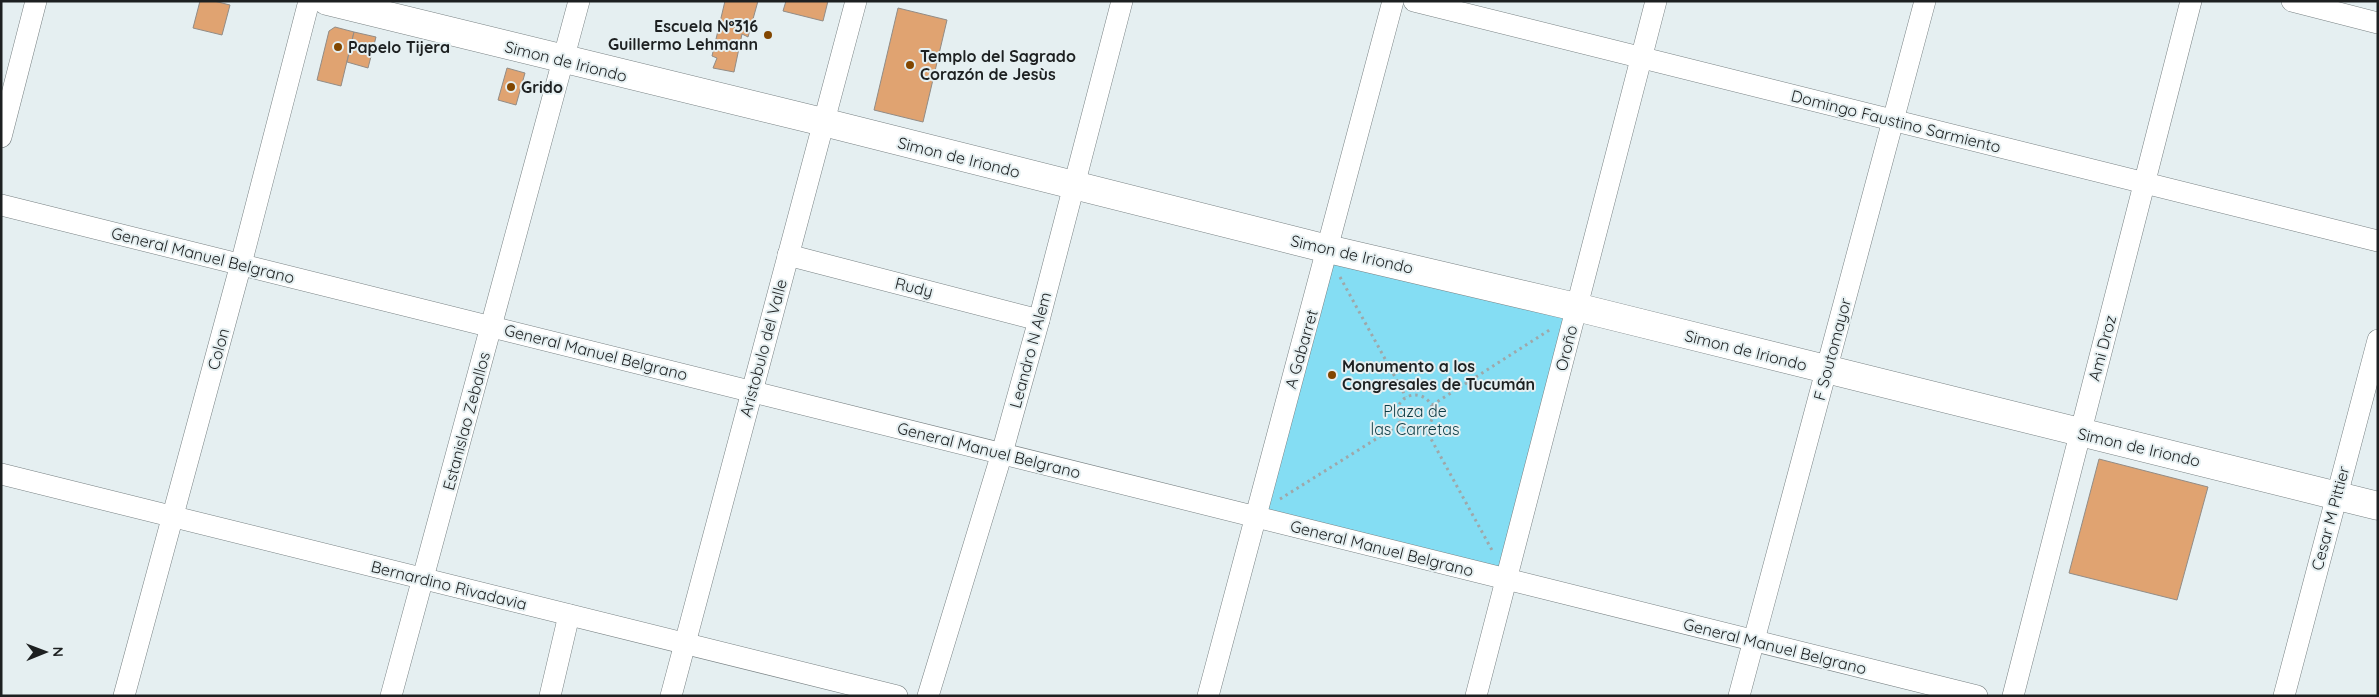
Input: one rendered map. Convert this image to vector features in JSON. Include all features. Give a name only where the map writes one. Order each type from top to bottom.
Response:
[{"type":"main road","name":"Simon de Iriondo","points":[[327,1],[562,60],[823,122],[1074,186],[1333,260],[1576,307],[2378,506]]},
{"type":"street","points":[[1,136],[36,1]]},
{"type":"street","name":"Colon","points":[[124,696],[241,264],[309,1]]},
{"type":"street","name":"Estanislao Zeballos","points":[[391,696],[578,1]]},
{"type":"street","name":"Aristobulo del Valle","points":[[671,696],[856,1]]},
{"type":"street","name":"Leandro N Alem","points":[[928,696],[1002,454],[1122,1]]},
{"type":"street","name":"A Gabarret","points":[[1208,696],[1254,516],[1333,260],[1393,1]]},
{"type":"street","name":"Domingo Faustino Sarmiento","points":[[1414,1],[2378,241]]},
{"type":"street","name":"Oroño","points":[[1476,696],[1656,1]]},
{"type":"street","name":"F Soutomayor","points":[[1739,696],[1925,1]]},
{"type":"street","name":"Ami Droz","points":[[2013,696],[2191,1]]},
{"type":"street","points":[[2292,1],[2378,23]]},
{"type":"street","name":"General Manuel Belgrano","points":[[1,205],[1976,696]]},
{"type":"street","name":"Rudy","points":[[788,255],[1039,320]]},
{"type":"street","name":"Cesar M Pittier","points":[[2284,696],[2378,340]]},
{"type":"street","name":"Bernardino Rivadavia","points":[[1,474],[898,696]]},
{"type":"street","points":[[550,696],[569,615]]},
{"type":"path","points":[[1333,260],[1406,397]]},
{"type":"path","points":[[1432,404],[1556,326]]},
{"type":"path","points":[[1411,395],[1423,396],[1432,404],[1433,416],[1425,428],[1410,431],[1400,424],[1397,412],[1398,406],[1406,397],[1411,395]]},
{"type":"path","points":[[1273,503],[1400,424]]},
{"type":"path","points":[[1425,428],[1498,559]]},
{"type":"green space","name":"Plaza de las Carretas","points":[[1328,249],[1576,307],[1507,579],[1254,516]]},
{"type":"building","points":[[200,1],[214,1],[230,5],[222,35],[193,28]]},
{"type":"building","points":[[725,1],[758,1],[748,37],[742,34],[734,72],[713,68],[717,58],[712,56]]},
{"type":"building","points":[[786,1],[828,1],[823,21],[783,11]]},
{"type":"building","name":"Templo del Sagrado Corazón de Jesùs","points":[[898,8],[947,20],[923,122],[874,110]]},
{"type":"building","name":"Papelo Tijera","points":[[335,27],[354,32],[341,86],[317,80],[329,31]]},
{"type":"building","points":[[354,32],[376,37],[368,68],[347,62]]},
{"type":"building","name":"Grido","points":[[507,68],[525,73],[516,105],[498,100]]},
{"type":"building","points":[[2099,459],[2208,487],[2177,600],[2069,573]]},
{"type":"place","name":"Escuela Nº316 Guillermo Lehmann","points":[[768,35]]},
{"type":"place","name":"Papelo Tijera","points":[[338,47]]},
{"type":"place","name":"Templo del Sagrado Corazón de Jesùs","points":[[910,65]]},
{"type":"place","name":"Grido","points":[[511,87]]},
{"type":"place","name":"Monumento a los Congresales de Tucumán","points":[[1332,375]]}]
